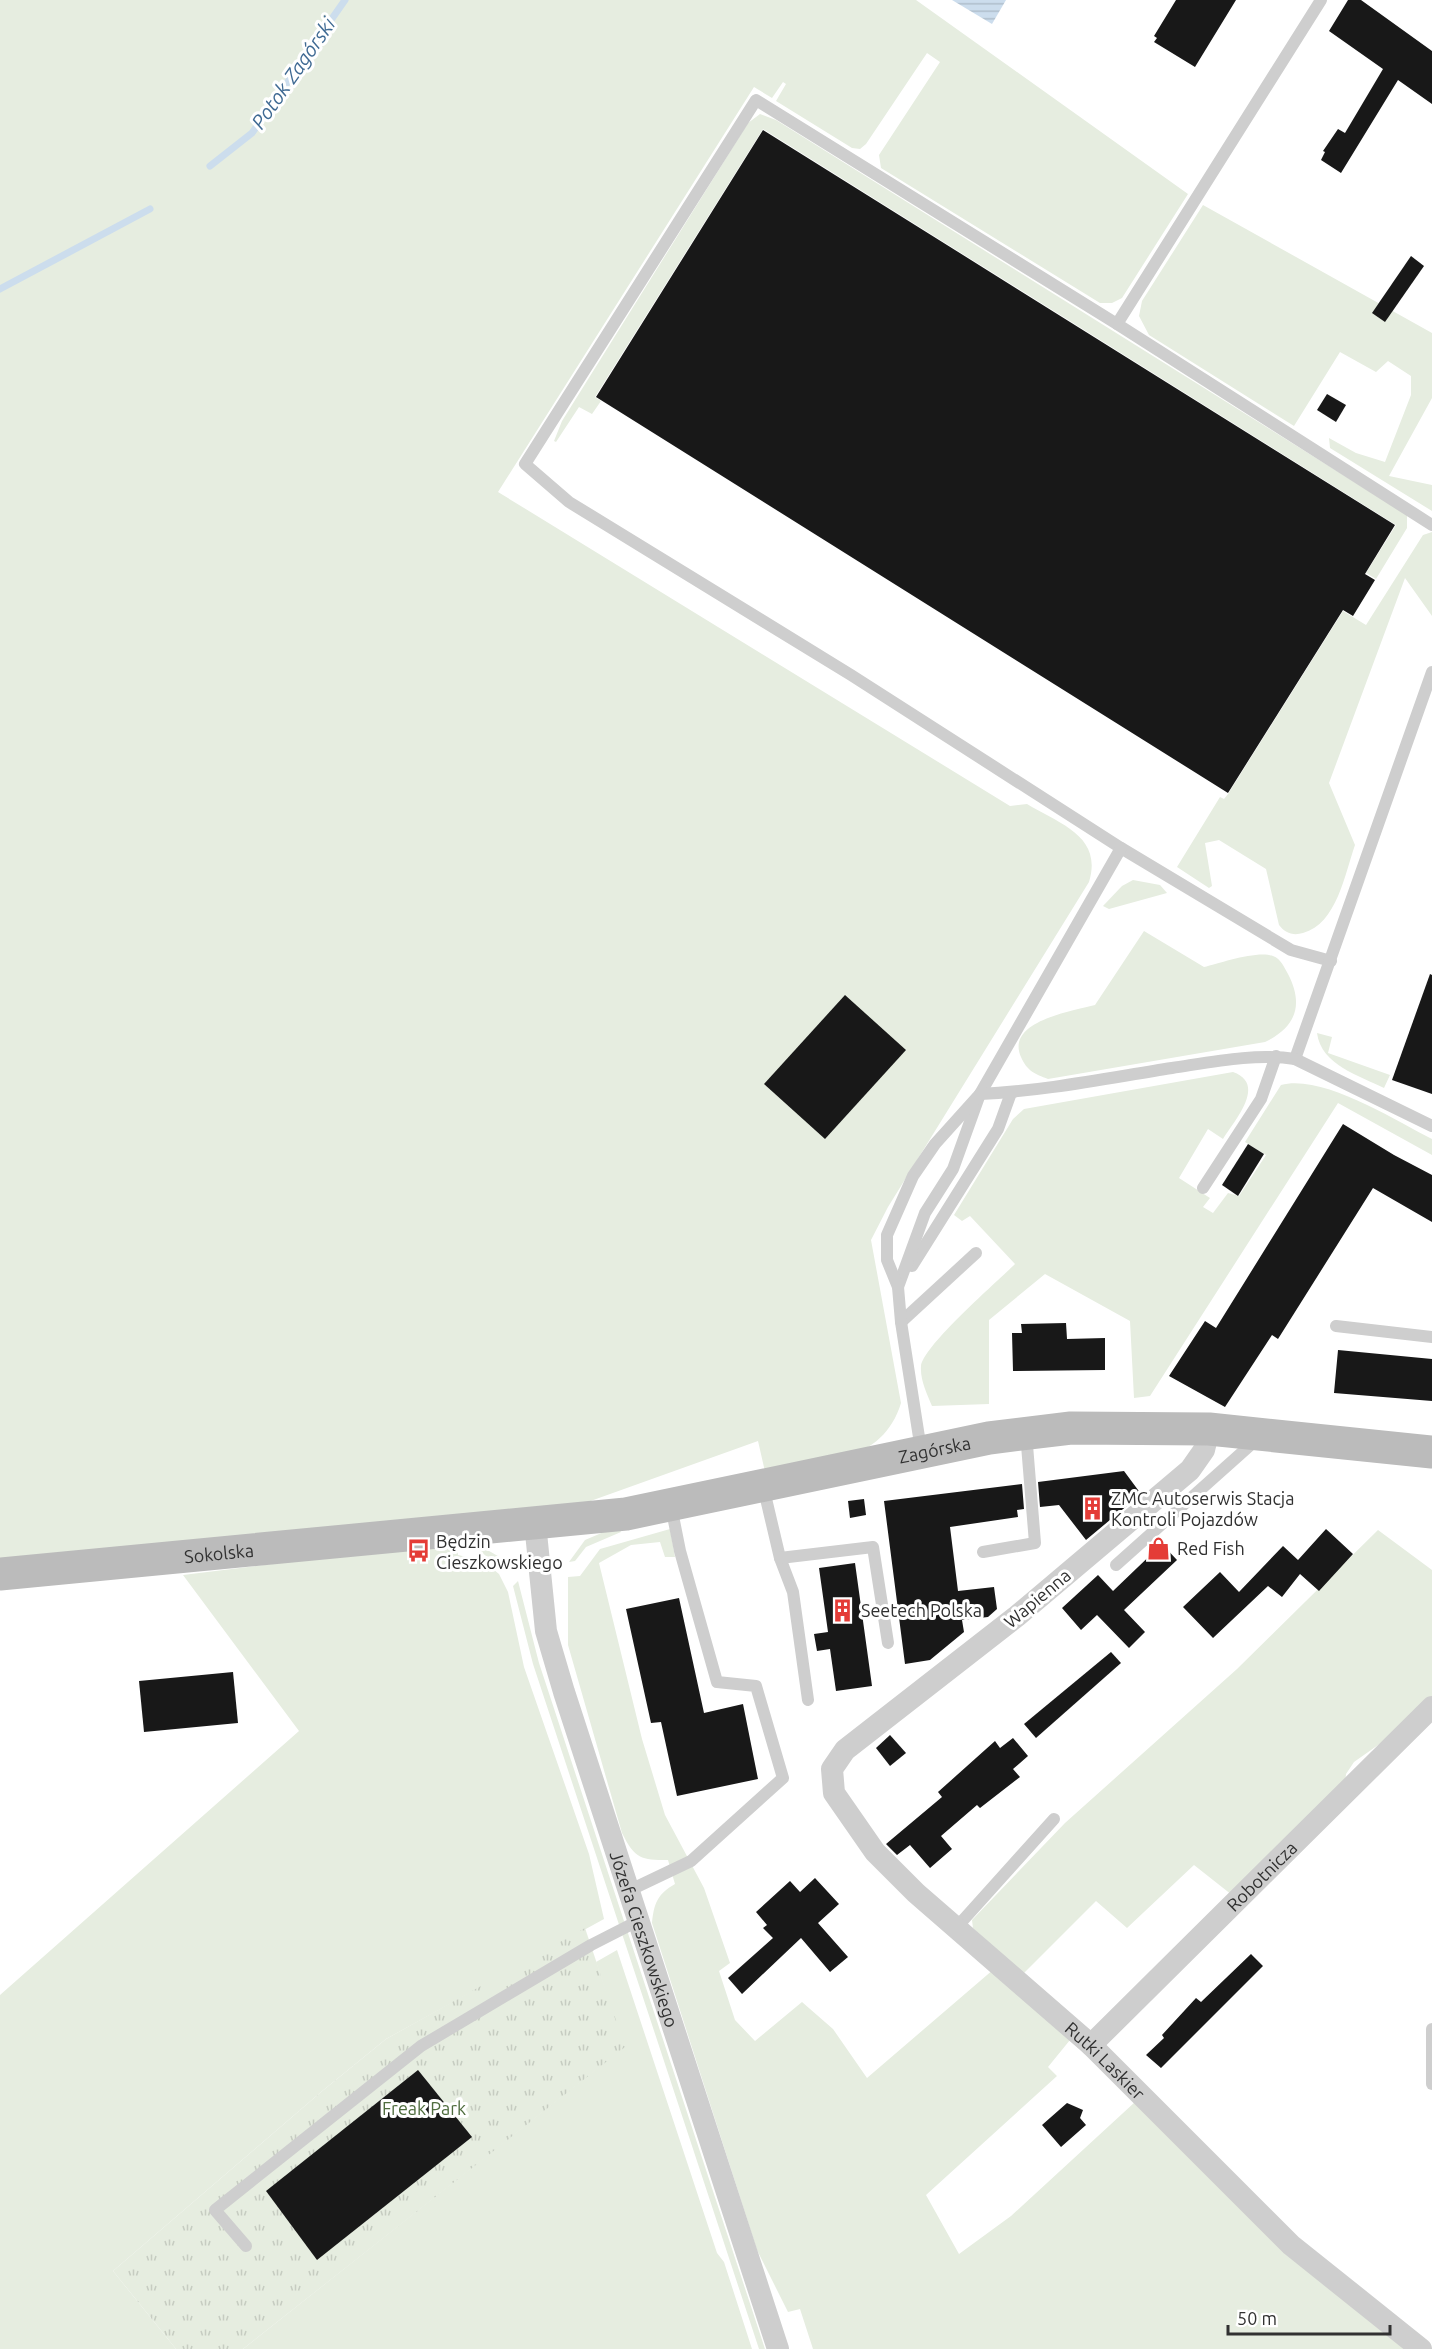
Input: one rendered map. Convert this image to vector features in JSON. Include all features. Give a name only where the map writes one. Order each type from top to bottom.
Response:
[{"type":"street","name":"Zagórska","points":[[440,1533],[626,1514],[1025,1432],[1112,1427],[1209,1430],[1432,1452]]},
{"type":"street","name":"Wapienna","points":[[846,1750],[1017,1616],[1190,1470],[1204,1450],[1209,1430]]},
{"type":"street","name":"Józefa Cieszkowskiego","points":[[535,1523],[546,1631],[628,1891],[778,2349]]},
{"type":"street","name":"Sokolska","points":[[0,1574],[440,1533]]},
{"type":"street","name":"Robotnicza","points":[[1092,2045],[1432,1707]]},
{"type":"street","name":"Rutki Laskier","points":[[846,1750],[832,1769],[834,1793],[875,1852],[956,1928],[1092,2045],[1292,2245],[1421,2349]]},
{"type":"lane","points":[[1117,324],[1321,0]]},
{"type":"lane","points":[[1331,961],[1291,950],[1121,848],[851,675],[569,502],[525,464],[756,100],[1117,324],[1432,525]]},
{"type":"lane","points":[[1295,1059],[1432,672]]},
{"type":"lane","points":[[898,1287],[925,1213],[953,1169],[980,1094],[1121,848]]},
{"type":"lane","points":[[1203,1188],[1261,1099],[1276,1056]]},
{"type":"lane","points":[[922,1452],[901,1322],[898,1287],[887,1260],[887,1235],[919,1168],[935,1144],[980,1094],[1011,1093],[1214,1061],[1276,1056],[1295,1059],[1432,1126]]},
{"type":"lane","points":[[898,1287],[998,1129],[1011,1093]]},
{"type":"lane","points":[[901,1322],[976,1253]]},
{"type":"lane","points":[[1336,1326],[1432,1337]]},
{"type":"lane","points":[[983,1552],[1035,1543],[1025,1432]]},
{"type":"lane","points":[[1116,1565],[1261,1435]]},
{"type":"lane","points":[[763,1485],[780,1558],[793,1592],[808,1700]]},
{"type":"lane","points":[[628,1891],[690,1861],[783,1778],[756,1686],[717,1682],[680,1551],[671,1506]]},
{"type":"lane","points":[[780,1558],[873,1547],[888,1643]]},
{"type":"lane","points":[[956,1928],[1054,1819]]},
{"type":"lane","points":[[246,2246],[215,2210],[421,2046],[600,1940],[638,1921]]},
{"type":"lane","points":[[1432,2029],[1432,2084]]},
{"type":"green space","points":[[0,0],[916,0],[1188,194],[1122,298],[1112,303],[1100,303],[881,168],[879,155],[940,62],[927,53],[866,144],[860,149],[852,148],[776,101],[786,84],[783,82],[772,98],[754,87],[498,492],[1010,806],[1027,804],[1065,825],[1076,833],[1090,853],[1092,866],[1089,882],[888,1207],[871,1240],[901,1403],[892,1423],[880,1438],[865,1449],[847,1458],[766,1476],[758,1441],[571,1508],[0,1562]]},
{"type":"green space","points":[[760,114],[776,120],[1407,515],[1407,528],[1376,579],[1366,573],[1396,525],[763,129],[595,397],[601,401],[592,414],[579,407],[556,442],[554,441],[562,421],[748,123]]},
{"type":"green space","points":[[1203,205],[1432,333],[1432,398],[1389,476],[1432,485],[1432,511],[1330,448],[1329,438],[1356,453],[1385,462],[1411,395],[1411,376],[1388,361],[1376,372],[1340,352],[1294,426],[1149,335],[1139,316],[1142,301]]},
{"type":"green space","points":[[1432,532],[1432,616],[1405,578],[1329,783],[1355,845],[1343,883],[1332,909],[1315,928],[1303,933],[1290,933],[1279,925],[1266,869],[1219,840],[1205,843],[1212,886],[1209,888],[1177,867],[1220,797],[1224,799],[1228,794],[1343,611],[1366,625],[1423,535]]},
{"type":"green space","points":[[1133,880],[1160,885],[1167,893],[1109,909],[1103,906],[1122,886]]},
{"type":"green space","points":[[1144,931],[1204,967],[1249,956],[1276,957],[1288,974],[1296,996],[1294,1014],[1290,1022],[1276,1036],[1265,1042],[1048,1079],[1026,1066],[1021,1057],[1019,1045],[1023,1035],[1032,1026],[1044,1020],[1095,1005]]},
{"type":"green space","points":[[1317,1033],[1332,1037],[1328,1053],[1390,1075],[1384,1088],[1353,1074],[1334,1061],[1320,1044]]},
{"type":"green space","points":[[1233,1072],[1243,1078],[1247,1085],[1248,1093],[1240,1113],[1223,1139],[1208,1129],[1179,1178],[1210,1198],[1203,1207],[1213,1213],[1228,1193],[1239,1196],[1266,1155],[1245,1142],[1281,1085],[1298,1083],[1317,1086],[1358,1101],[1432,1139],[1432,1155],[1338,1103],[1150,1396],[1134,1398],[1130,1321],[1045,1274],[989,1320],[989,1404],[932,1406],[922,1376],[921,1366],[925,1356],[947,1329],[1015,1264],[970,1216],[962,1221],[954,1215],[1013,1119],[1024,1109]]},
{"type":"green space","points":[[618,1526],[621,1532],[586,1547],[575,1561],[569,1562],[585,1540]]},
{"type":"green space","points":[[670,1529],[675,1557],[665,1557],[660,1542],[631,1545],[599,1563],[642,1739],[665,1815],[704,1888],[730,1963],[719,1971],[735,2020],[755,2041],[802,2002],[833,2029],[867,2078],[994,1969],[1070,2040],[1048,2067],[1057,2076],[926,2195],[959,2254],[1011,2216],[1135,2102],[1407,2349],[813,2349],[800,2309],[788,2312],[757,2250],[652,1923],[660,1896],[675,1884],[668,1860],[640,1856],[631,1848],[622,1833],[568,1645],[568,1577],[580,1576],[600,1549]]},
{"type":"green space","points":[[1378,1530],[1432,1570],[1432,1698],[1388,1738],[1354,1762],[1346,1774],[1345,1784],[1232,1895],[1194,1865],[1127,1928],[1096,1901],[1023,1974],[973,1928],[972,1920],[1065,1823],[1237,1669]]},
{"type":"green space","points":[[477,1544],[503,1559],[510,1568],[502,1569],[480,1551],[457,1547],[458,1555],[483,1561],[499,1574],[508,1592],[524,1667],[589,1854],[604,1919],[386,2039],[113,2271],[176,2349],[0,2349],[0,1995],[299,1731],[183,1575],[427,1545]]},
{"type":"green space","points":[[518,1581],[539,1663],[765,2349],[759,2349],[533,1664],[513,1586]]},
{"type":"green space","name":"Freak Park","points":[[585,1928],[625,2047],[243,2349],[176,2349],[113,2271],[386,2039]]},
{"type":"green space","points":[[617,1950],[717,2253],[724,2262],[752,2349],[243,2349],[624,2047],[596,1962]]},
{"type":"water","points":[[952,0],[1006,0],[992,24]]},
{"type":"building","points":[[1176,0],[1236,0],[1195,67],[1154,42],[1157,38],[1154,36]]},
{"type":"building","points":[[1348,0],[1361,0],[1432,51],[1432,104],[1398,80],[1341,173],[1321,160],[1325,152],[1323,151],[1338,129],[1345,133],[1383,69],[1329,31]]},
{"type":"building","points":[[763,130],[1395,525],[1365,574],[1375,580],[1353,616],[1343,610],[1228,793],[596,397]]},
{"type":"building","points":[[1411,256],[1424,266],[1385,322],[1372,313]]},
{"type":"building","points":[[1327,394],[1346,405],[1336,422],[1317,410]]},
{"type":"building","points":[[1430,974],[1432,975],[1432,1094],[1392,1080]]},
{"type":"building","points":[[845,995],[906,1050],[825,1139],[764,1084]]},
{"type":"building","points":[[1343,1124],[1432,1175],[1432,1222],[1373,1188],[1278,1339],[1272,1335],[1225,1407],[1169,1376],[1205,1321],[1216,1328]]},
{"type":"building","points":[[1248,1144],[1264,1154],[1238,1196],[1222,1185]]},
{"type":"building","points":[[1066,1323],[1067,1339],[1105,1338],[1105,1370],[1013,1371],[1012,1333],[1022,1333],[1021,1324]]},
{"type":"building","points":[[1338,1350],[1432,1359],[1432,1401],[1334,1393]]},
{"type":"building","name":"ZMC Autoserwis Stacja Kontroli Pojazdów","points":[[1124,1471],[1141,1494],[1086,1540],[1059,1505],[1040,1507],[1038,1482]]},
{"type":"building","points":[[1022,1484],[1024,1509],[1017,1510],[1018,1517],[950,1527],[958,1591],[994,1587],[997,1609],[988,1617],[962,1620],[964,1632],[930,1660],[905,1664],[884,1501]]},
{"type":"building","points":[[864,1499],[866,1515],[850,1518],[848,1501]]},
{"type":"building","points":[[1326,1529],[1353,1554],[1319,1591],[1300,1574],[1282,1597],[1268,1586],[1213,1638],[1183,1607],[1220,1572],[1239,1592],[1283,1546],[1298,1560]]},
{"type":"building","points":[[1162,1544],[1177,1560],[1124,1610],[1145,1632],[1129,1648],[1097,1615],[1081,1630],[1062,1608],[1098,1575],[1113,1591]]},
{"type":"building","name":"Seetech Polska","points":[[855,1563],[872,1686],[836,1691],[830,1649],[817,1651],[814,1634],[828,1632],[819,1568]]},
{"type":"building","points":[[679,1598],[704,1713],[743,1704],[758,1779],[677,1796],[661,1722],[651,1723],[626,1609]]},
{"type":"building","points":[[1111,1652],[1121,1663],[1036,1738],[1024,1724]]},
{"type":"building","points":[[233,1672],[238,1723],[144,1732],[139,1681]]},
{"type":"building","points":[[890,1735],[906,1753],[890,1766],[876,1748]]},
{"type":"building","points":[[1013,1738],[1028,1756],[1013,1769],[1020,1777],[980,1808],[977,1805],[941,1836],[952,1849],[930,1868],[910,1845],[897,1855],[886,1844],[942,1797],[938,1792],[995,1741],[1000,1748]]},
{"type":"building","points":[[815,1878],[839,1904],[818,1923],[848,1957],[830,1972],[801,1938],[742,1994],[728,1978],[773,1938],[763,1928],[767,1925],[756,1912],[790,1881],[800,1892]]},
{"type":"building","points":[[1251,1954],[1263,1966],[1161,2068],[1146,2055],[1164,2038],[1162,2035],[1196,1998],[1201,2002]]},
{"type":"building","points":[[418,2070],[472,2137],[317,2260],[266,2191]]},
{"type":"building","points":[[1067,2103],[1083,2110],[1080,2118],[1086,2125],[1061,2147],[1042,2125]]},
{"type":"waterway","name":"Potok Zagórski","points":[[210,166],[252,133],[345,0]]},
{"type":"waterway","name":"Potok Zagórski","points":[[0,289],[150,209]]},
{"type":"place","name":"ZMC Autoserwis Stacja Kontroli Pojazdów","points":[[1093,1508]]},
{"type":"place","name":"Red Fish","points":[[1159,1548]]},
{"type":"place","name":"Będzin Cieszkowskiego","points":[[418,1551]]},
{"type":"place","name":"Seetech Polska","points":[[843,1610]]}]
